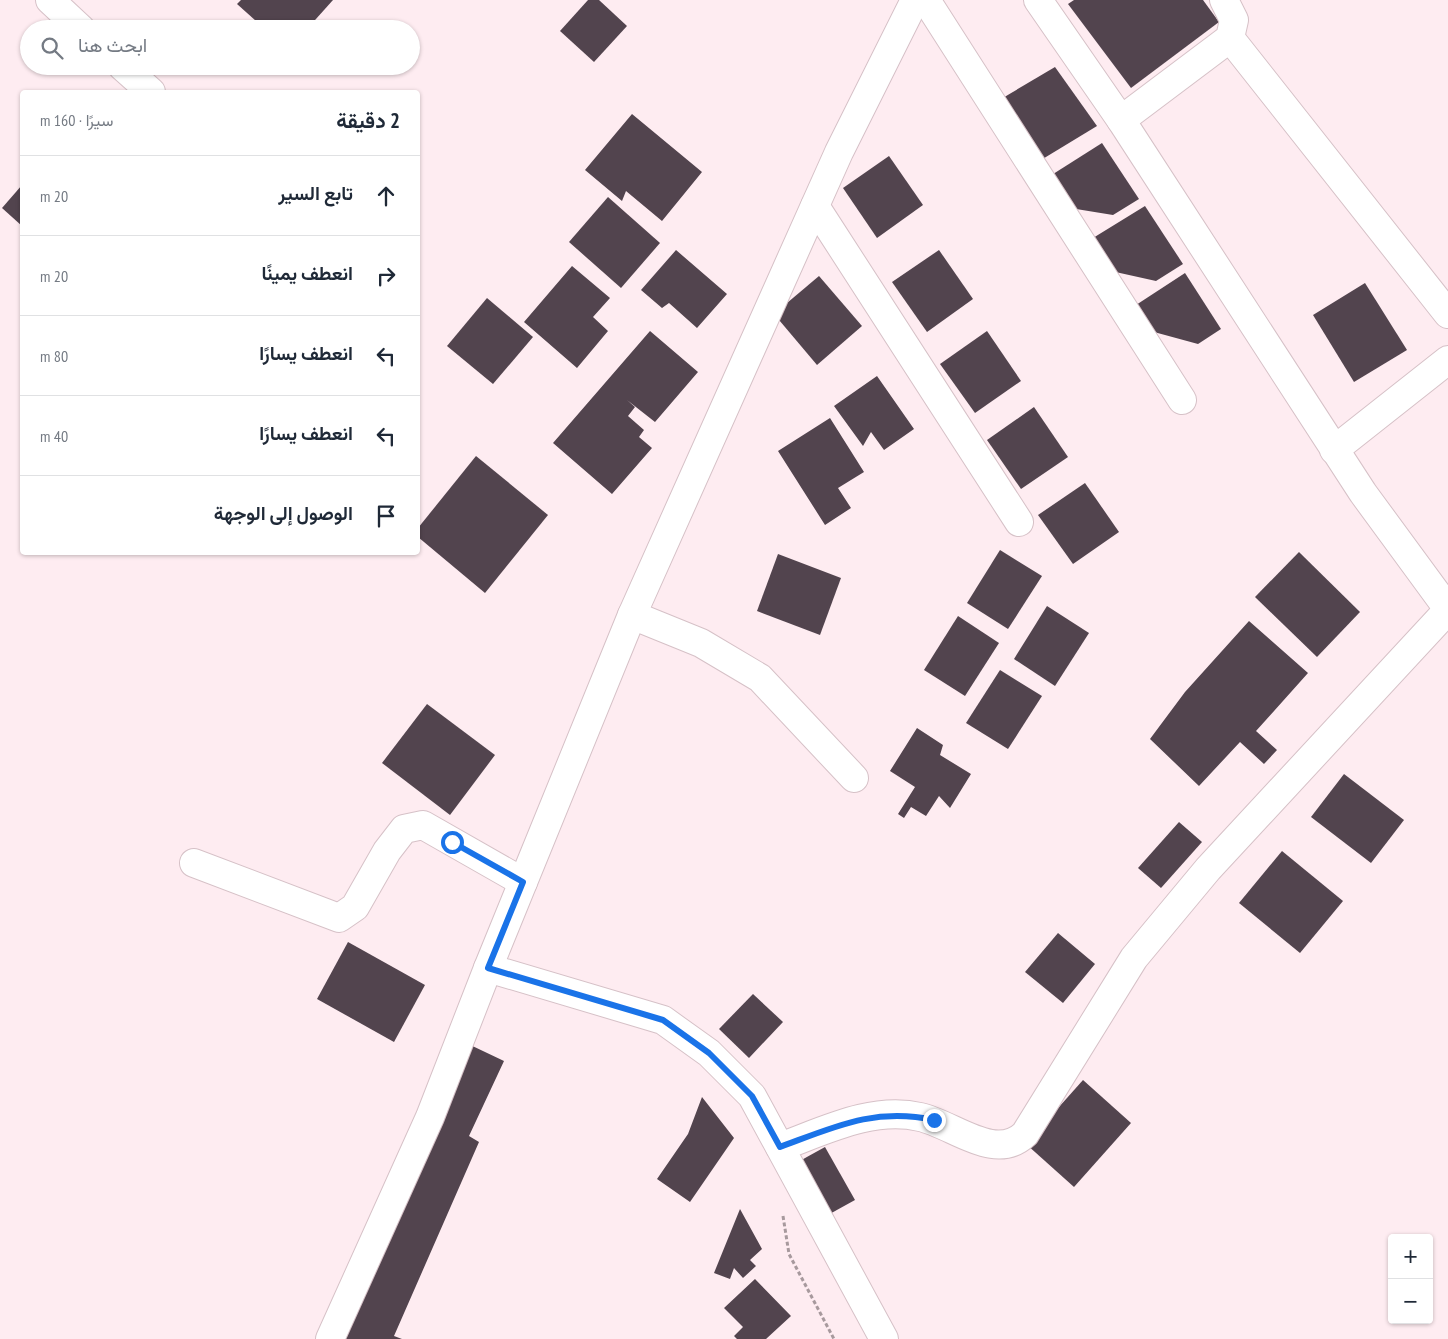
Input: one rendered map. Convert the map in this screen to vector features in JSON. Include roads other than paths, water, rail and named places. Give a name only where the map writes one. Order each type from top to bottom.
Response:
[{"type":"street","points":[[50,0],[71,20]]},
{"type":"street","points":[[330,1339],[430,1118],[488,968],[632,615],[839,152],[915,0]]},
{"type":"street","points":[[926,0],[1182,400]]},
{"type":"street","points":[[780,1147],[860,1118],[903,1115],[934,1120],[991,1145],[1016,1142],[1025,1134],[1134,958],[1214,862],[1448,609],[1334,450],[1121,120],[1038,0]]},
{"type":"street","points":[[1121,120],[1230,38],[1234,20],[1224,0]]},
{"type":"street","points":[[1230,38],[1448,314]]},
{"type":"street","points":[[132,75],[149,90]]},
{"type":"street","points":[[815,206],[1019,522]]},
{"type":"street","points":[[1334,450],[1448,360]]},
{"type":"street","points":[[632,615],[701,643],[760,678],[854,778]]},
{"type":"street","points":[[194,863],[339,918],[355,907],[387,851],[404,829],[423,825],[523,882]]},
{"type":"street","points":[[488,968],[663,1020],[709,1053],[752,1096],[884,1339]]}]
